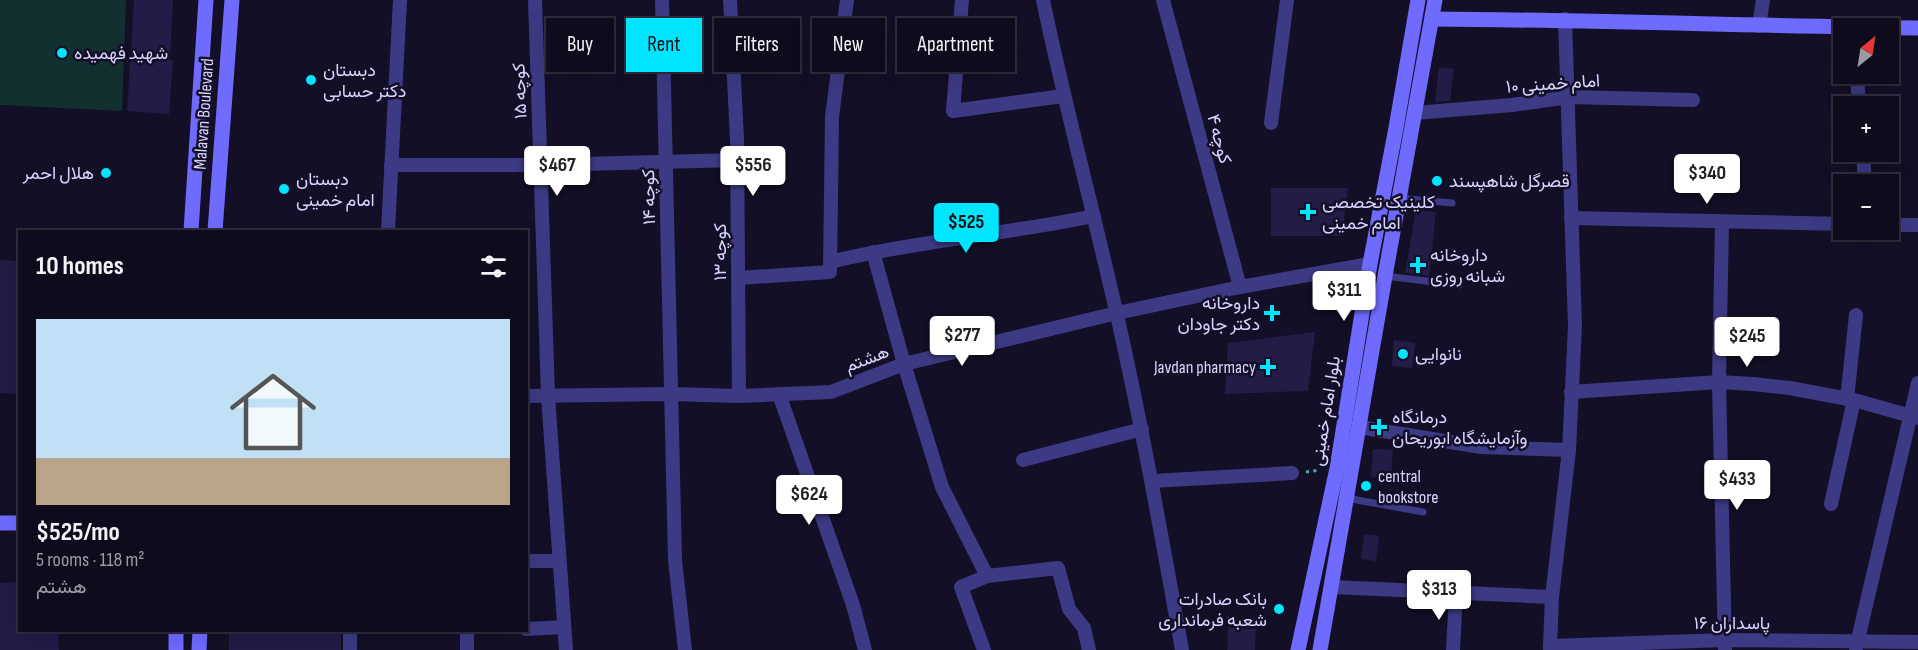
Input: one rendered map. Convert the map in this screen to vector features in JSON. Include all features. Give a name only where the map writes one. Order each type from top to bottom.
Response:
[{"type":"main road","name":"Malavan Boulevard","points":[[191,230],[207,0]]},
{"type":"main road","name":"Malavan Boulevard","points":[[215,230],[231,0]]},
{"type":"main road","name":"بلوار امام خمینی","points":[[1298,650],[1337,468],[1370,264],[1418,0]]},
{"type":"main road","name":"بلوار امام خمینی","points":[[1320,650],[1435,0]]},
{"type":"main road","points":[[1432,19],[1565,20],[1833,28]]},
{"type":"main road","points":[[1899,28],[1918,28]]},
{"type":"main road","points":[[0,523],[18,523]]},
{"type":"main road","points":[[176,650],[177,632]]},
{"type":"main road","points":[[199,650],[200,632]]},
{"type":"street","points":[[388,230],[400,0]]},
{"type":"street","name":"کوچه ۱۵","points":[[535,0],[548,396],[566,650]]},
{"type":"street","name":"کوچه ۱۴","points":[[662,0],[675,560],[685,650]]},
{"type":"street","name":"کوچه ۱۳","points":[[730,0],[738,160],[739,396]]},
{"type":"street","points":[[738,278],[830,272],[832,117],[847,0]]},
{"type":"street","points":[[962,0],[952,111],[1063,96]]},
{"type":"street","points":[[1043,0],[1063,96],[1094,216],[1142,429],[1182,650]]},
{"type":"street","name":"کوچه ۴","points":[[1163,0],[1240,287]]},
{"type":"street","points":[[1271,123],[1287,0]]},
{"type":"street","points":[[1759,26],[1763,0]]},
{"type":"street","points":[[1550,648],[1552,597],[1569,450],[1570,392],[1575,326],[1565,20]]},
{"type":"street","name":"امام خمینی ۱۰","points":[[1415,113],[1512,105],[1569,97],[1693,100]]},
{"type":"street","points":[[391,165],[541,165],[738,160]]},
{"type":"street","points":[[830,262],[873,252],[1036,228],[1094,216]]},
{"type":"street","points":[[1570,218],[1833,224]]},
{"type":"street","points":[[1722,222],[1719,382],[1725,645]]},
{"type":"street","points":[[1899,225],[1918,225]]},
{"type":"street","points":[[873,252],[904,364],[942,487],[987,576]]},
{"type":"street","name":"هشتم","points":[[528,396],[670,394],[739,396],[831,393],[904,364],[1117,313],[1240,287],[1370,264]]},
{"type":"street","points":[[1832,504],[1851,400],[1856,315]]},
{"type":"street","points":[[1570,392],[1719,382],[1790,388],[1851,400],[1915,418]]},
{"type":"street","points":[[1856,646],[1915,418],[1918,383]]},
{"type":"street","points":[[779,394],[853,605],[864,650]]},
{"type":"street","points":[[1359,427],[1481,447],[1569,450]]},
{"type":"street","points":[[1023,460],[1142,429]]},
{"type":"street","points":[[1152,481],[1292,473]]},
{"type":"street","points":[[528,561],[559,561]]},
{"type":"street","points":[[984,650],[961,587],[987,576],[1058,568],[1069,609],[1084,628],[1089,650]]},
{"type":"street","points":[[1332,587],[1552,597]]},
{"type":"street","points":[[1453,650],[1456,594]]},
{"type":"street","points":[[528,629],[564,627]]},
{"type":"street","points":[[350,632],[350,650]]},
{"type":"street","points":[[467,632],[467,650]]},
{"type":"street","name":"پاسداران ۱۶","points":[[1550,648],[1725,645],[1856,646],[1918,642]]},
{"type":"lane","points":[[1400,198],[1452,203]]},
{"type":"lane","points":[[1385,276],[1459,285]]},
{"type":"lane","points":[[1346,498],[1423,513]]},
{"type":"path","points":[[1292,473],[1337,468]]},
{"type":"green space","name":"شهید فهمیده","points":[[0,0],[126,0],[122,111],[0,105]]},
{"type":"building","points":[[134,0],[173,0],[170,60],[173,60],[169,114],[127,111]]},
{"type":"building","points":[[1439,67],[1454,69],[1450,101],[1435,102]]},
{"type":"building","name":"کلینیک تخصصی امام خمینی","points":[[1271,188],[1348,188],[1342,236],[1271,236]]},
{"type":"building","points":[[1416,209],[1436,212],[1429,276],[1405,273]]},
{"type":"building","points":[[0,260],[18,261],[18,394],[0,393]]},
{"type":"building","name":"Javdan pharmacy","points":[[1315,332],[1308,391],[1225,394],[1228,343]]},
{"type":"building","name":"نانوایی","points":[[1394,340],[1415,343],[1412,368],[1392,366]]},
{"type":"building","points":[[1373,449],[1393,450],[1391,478],[1371,477]]},
{"type":"building","points":[[1364,534],[1379,536],[1376,561],[1361,559]]},
{"type":"building","points":[[18,582],[18,632],[58,632],[59,650],[0,650],[0,583]]},
{"type":"building","points":[[1228,627],[1256,629],[1255,650],[1227,650]]},
{"type":"building","points":[[229,632],[341,632],[341,650],[229,650]]},
{"type":"place","name":"شهید فهمیده","points":[[62,53]]},
{"type":"place","name":"دبستان دکتر حسابی","points":[[311,80]]},
{"type":"place","name":"هلال احمر","points":[[106,173]]},
{"type":"place","name":"قصرگل شاهپسند","points":[[1437,181]]},
{"type":"place","name":"دبستان امام خمینی","points":[[284,189]]},
{"type":"place","name":"کلینیک تخصصی امام خمینی","points":[[1308,212]]},
{"type":"place","name":"داروخانه شبانه روزی","points":[[1418,265]]},
{"type":"place","name":"داروخانه دکتر جاودان","points":[[1272,313]]},
{"type":"place","name":"نانوایی","points":[[1403,354]]},
{"type":"place","name":"Javdan pharmacy","points":[[1268,367]]},
{"type":"place","name":"درمانگاه وآزمایشگاه ابوریحان","points":[[1379,427]]},
{"type":"place","name":"central bookstore","points":[[1366,486]]},
{"type":"place","name":"بانک صادرات شعبه فرمانداری","points":[[1279,609]]}]
